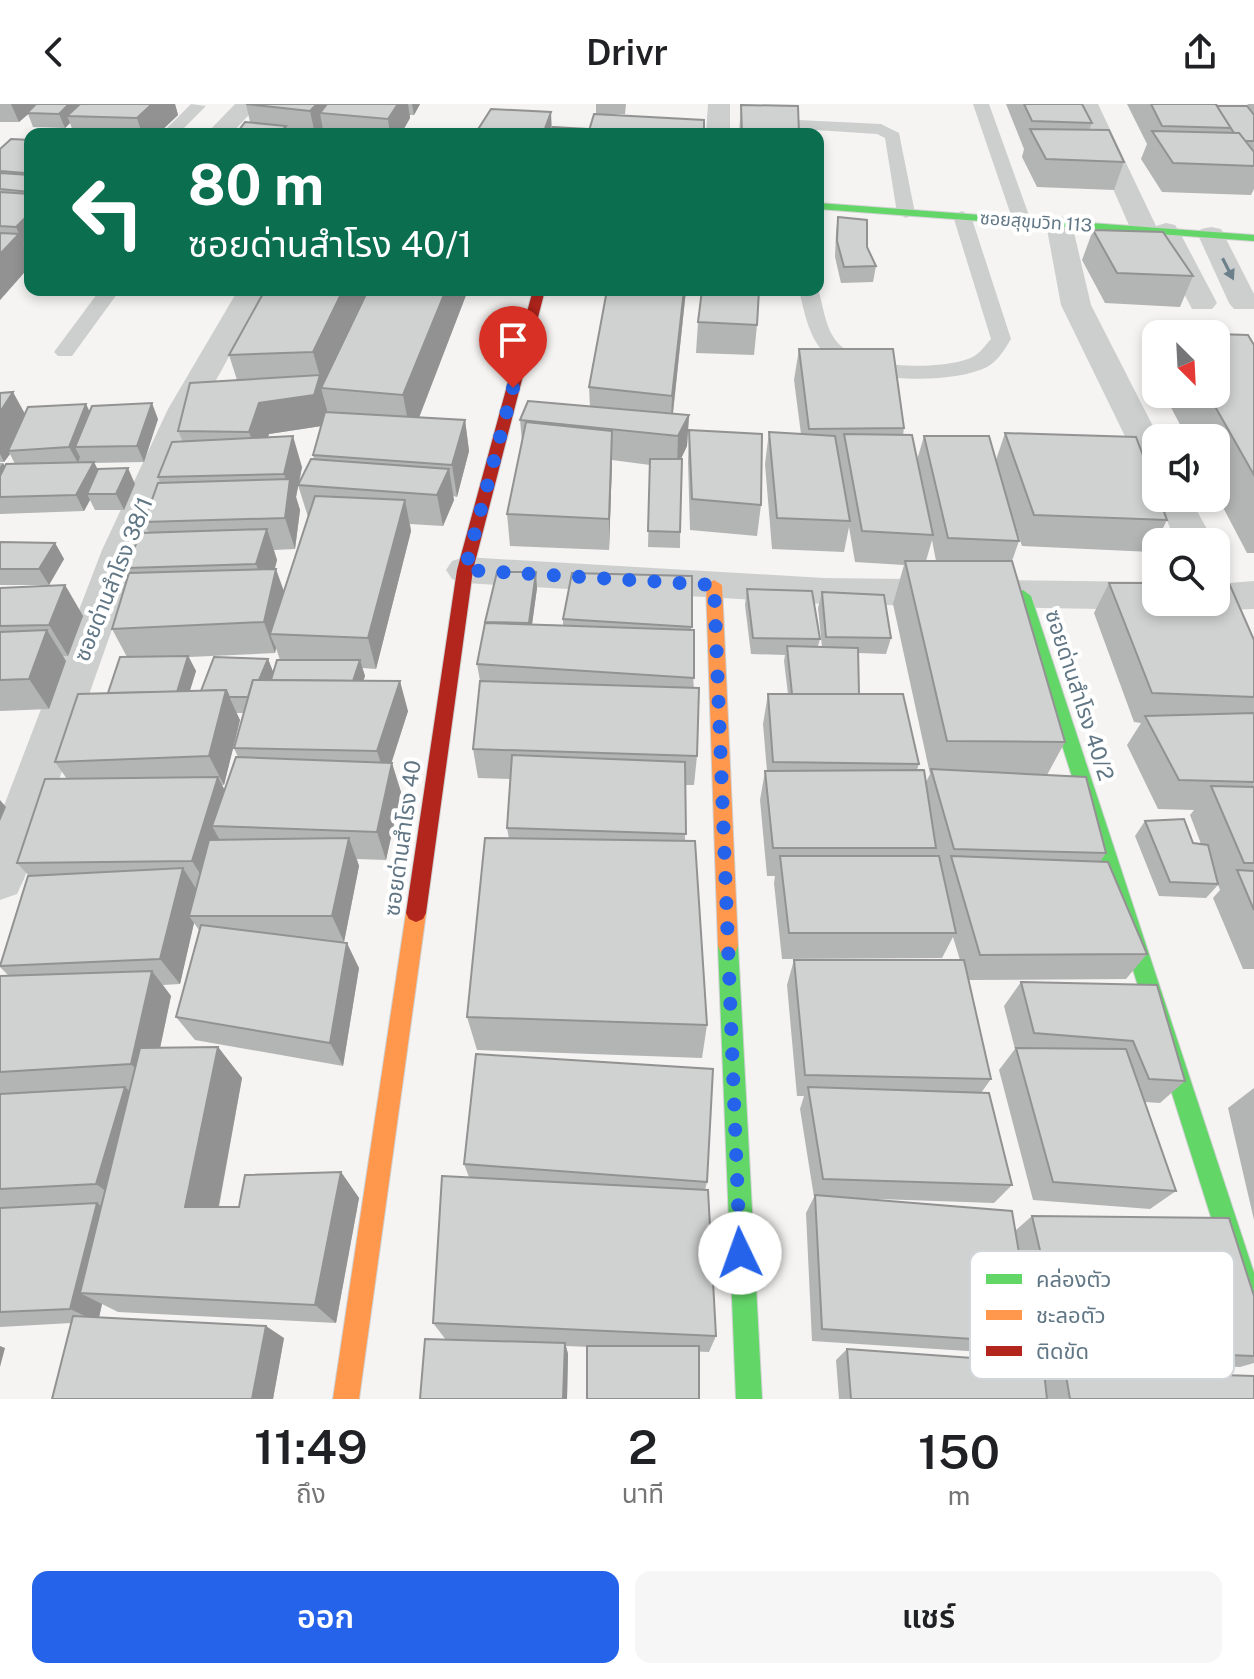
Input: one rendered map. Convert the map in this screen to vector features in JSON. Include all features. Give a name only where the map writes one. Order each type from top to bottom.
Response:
[{"type":"street","points":[[224,128],[248,104]]},
{"type":"street","points":[[718,128],[719,104]]},
{"type":"street","points":[[1087,104],[1155,230],[1226,314],[1211,235]]},
{"type":"street","name":"ซอยสุขุมวิท 113","points":[[824,206],[1254,238]]},
{"type":"street","points":[[1059,224],[1076,305],[1142,437]]},
{"type":"street","name":"ซอยด่านสำโรง 38/1","points":[[0,879],[121,550],[169,409],[248,296]]},
{"type":"street","name":"ซอยด่านสำโรง 40","points":[[346,1399],[465,570],[537,296]]},
{"type":"street","points":[[465,570],[714,585],[1023,596],[1142,596]]},
{"type":"street","points":[[714,585],[738,1224],[749,1399]]},
{"type":"street","points":[[1231,592],[1241,634]]},
{"type":"street","name":"ซอยด่านสำโรง 40/2","points":[[1023,596],[1254,1312]]},
{"type":"lane","points":[[981,104],[1022,221]]},
{"type":"lane","points":[[175,128],[198,106]]},
{"type":"lane","points":[[743,122],[881,129],[890,133],[906,213]]},
{"type":"lane","points":[[811,296],[820,332],[836,354],[866,368],[937,371],[977,363],[990,354],[1001,339],[962,216]]},
{"type":"lane","points":[[65,352],[106,296]]},
{"type":"building","points":[[36,104],[69,104],[59,114],[27,113]]},
{"type":"building","points":[[80,104],[152,104],[137,118],[67,116]]},
{"type":"building","points":[[246,104],[317,104],[310,111]]},
{"type":"building","points":[[327,104],[398,104],[388,119],[320,113]]},
{"type":"building","points":[[1024,104],[1082,104],[1092,123],[1032,121]]},
{"type":"building","points":[[1151,104],[1216,104],[1231,128],[1162,126]]},
{"type":"building","points":[[741,105],[798,106],[799,128],[742,128]]},
{"type":"building","points":[[1217,106],[1247,106],[1254,115],[1254,141],[1245,141],[1239,133],[1234,133]]},
{"type":"building","points":[[491,109],[551,112],[545,128],[479,128]]},
{"type":"building","points":[[594,114],[704,120],[704,128],[590,128]]},
{"type":"building","points":[[245,122],[286,126],[284,128],[240,128]]},
{"type":"building","points":[[1030,129],[1109,130],[1124,162],[1046,159]]},
{"type":"building","points":[[1152,131],[1239,133],[1254,152],[1254,166],[1173,163]]},
{"type":"building","points":[[11,139],[24,140],[24,173],[0,171],[0,149]]},
{"type":"building","points":[[0,173],[24,175],[24,191],[0,189]]},
{"type":"building","points":[[0,192],[24,194],[24,219],[16,227],[0,226]]},
{"type":"building","points":[[838,217],[867,220],[867,247],[876,266],[844,267],[837,241]]},
{"type":"building","points":[[1093,230],[1163,232],[1193,276],[1117,273]]},
{"type":"building","points":[[0,233],[19,234],[0,254]]},
{"type":"building","points":[[262,296],[340,296],[313,352],[229,355]]},
{"type":"building","points":[[365,296],[444,296],[403,395],[321,388]]},
{"type":"building","points":[[606,296],[683,296],[672,396],[589,387]]},
{"type":"building","points":[[701,296],[759,296],[757,325],[698,322]]},
{"type":"building","points":[[1230,334],[1248,335],[1254,345],[1254,475],[1230,433],[1230,424],[1225,424],[1216,408],[1230,408]]},
{"type":"building","points":[[799,349],[893,349],[904,428],[809,429]]},
{"type":"building","points":[[320,375],[314,395],[259,403],[249,432],[178,431],[190,383]]},
{"type":"building","points":[[13,392],[0,412],[0,393]]},
{"type":"building","points":[[528,401],[689,415],[678,436],[520,420]]},
{"type":"building","points":[[152,403],[137,446],[75,447],[92,406]]},
{"type":"building","points":[[86,404],[69,447],[8,451],[28,407]]},
{"type":"building","points":[[325,412],[465,420],[452,465],[313,455]]},
{"type":"building","points":[[526,422],[612,431],[609,519],[507,514]]},
{"type":"building","points":[[689,430],[762,434],[761,505],[692,499]]},
{"type":"building","points":[[769,432],[835,436],[850,521],[777,518]]},
{"type":"building","points":[[1005,433],[1136,437],[1142,453],[1142,512],[1164,512],[1167,520],[1034,515]]},
{"type":"building","points":[[844,434],[912,435],[933,535],[862,531]]},
{"type":"building","points":[[293,436],[284,474],[158,477],[172,442]]},
{"type":"building","points":[[924,436],[989,436],[1019,541],[948,538]]},
{"type":"building","points":[[311,459],[449,469],[437,495],[298,485]]},
{"type":"building","points":[[650,459],[682,459],[680,532],[648,531]]},
{"type":"building","points":[[94,462],[76,495],[0,497],[0,476],[6,464]]},
{"type":"building","points":[[128,468],[116,494],[87,494],[98,469]]},
{"type":"building","points":[[290,479],[285,518],[144,522],[158,483]]},
{"type":"building","points":[[315,496],[405,500],[368,638],[270,634]]},
{"type":"building","points":[[267,529],[256,564],[127,568],[140,533]]},
{"type":"building","points":[[0,542],[55,543],[39,569],[0,569]]},
{"type":"building","points":[[905,561],[1012,561],[1065,742],[947,741]]},
{"type":"building","points":[[276,569],[264,622],[112,629],[129,573]]},
{"type":"building","points":[[497,572],[536,572],[529,623],[485,622]]},
{"type":"building","points":[[572,573],[692,576],[692,627],[563,619]]},
{"type":"building","points":[[1109,583],[1142,583],[1142,616],[1230,616],[1230,585],[1254,640],[1254,697],[1152,693]]},
{"type":"building","points":[[65,585],[49,625],[0,626],[0,588]]},
{"type":"building","points":[[747,589],[812,591],[820,639],[753,638]]},
{"type":"building","points":[[822,592],[884,595],[891,638],[826,637]]},
{"type":"building","points":[[485,623],[694,630],[694,678],[477,664]]},
{"type":"building","points":[[47,630],[29,679],[0,680],[0,632]]},
{"type":"building","points":[[787,646],[858,648],[859,694],[792,694]]},
{"type":"building","points":[[188,656],[177,692],[108,693],[120,657]]},
{"type":"building","points":[[214,657],[268,659],[259,680],[253,680],[248,697],[229,697],[226,690],[201,691]]},
{"type":"building","points":[[277,660],[360,660],[353,681],[271,680]]},
{"type":"building","points":[[253,680],[400,681],[377,751],[234,748]]},
{"type":"building","points":[[480,681],[699,688],[697,756],[473,749]]},
{"type":"building","points":[[226,690],[209,756],[55,762],[78,694]]},
{"type":"building","points":[[768,694],[903,694],[919,764],[773,762]]},
{"type":"building","points":[[1254,713],[1254,782],[1179,780],[1145,716]]},
{"type":"building","points":[[512,755],[685,762],[686,834],[507,828]]},
{"type":"building","points":[[236,757],[392,763],[377,832],[212,826]]},
{"type":"building","points":[[931,769],[1086,777],[1106,853],[954,849]]},
{"type":"building","points":[[924,770],[936,848],[773,848],[765,771]]},
{"type":"building","points":[[218,777],[192,861],[17,863],[45,779]]},
{"type":"building","points":[[1211,786],[1254,787],[1254,863],[1244,863]]},
{"type":"building","points":[[1184,819],[1193,843],[1208,845],[1218,884],[1170,882],[1145,821]]},
{"type":"building","points":[[349,838],[332,916],[189,916],[209,840]]},
{"type":"building","points":[[485,838],[695,841],[707,1025],[467,1017]]},
{"type":"building","points":[[780,856],[939,856],[956,933],[789,933]]},
{"type":"building","points":[[951,856],[1108,862],[1147,954],[980,955]]},
{"type":"building","points":[[183,868],[160,959],[0,966],[28,876]]},
{"type":"building","points":[[1237,870],[1254,871],[1254,910]]},
{"type":"building","points":[[201,925],[347,943],[330,1043],[176,1017]]},
{"type":"building","points":[[794,960],[964,960],[991,1079],[805,1075]]},
{"type":"building","points":[[152,971],[131,1064],[0,1072],[0,976]]},
{"type":"building","points":[[1021,982],[1157,985],[1185,1081],[1149,1079],[1133,1041],[1034,1033]]},
{"type":"building","points":[[218,1047],[185,1207],[239,1207],[245,1175],[341,1172],[315,1305],[80,1293],[140,1048]]},
{"type":"building","points":[[1016,1048],[1126,1049],[1176,1191],[1053,1182]]},
{"type":"building","points":[[476,1054],[713,1069],[707,1182],[464,1164]]},
{"type":"building","points":[[125,1087],[96,1184],[0,1189],[0,1094]]},
{"type":"building","points":[[808,1087],[989,1093],[1012,1185],[823,1179]]},
{"type":"building","points":[[442,1176],[708,1190],[716,1336],[433,1323]]},
{"type":"building","points":[[815,1195],[1012,1211],[1019,1251],[970,1251],[970,1339],[822,1329]]},
{"type":"building","points":[[97,1203],[70,1309],[0,1312],[0,1208]]},
{"type":"building","points":[[1032,1216],[1229,1218],[1254,1296],[1254,1356],[1234,1355],[1234,1251],[1040,1251]]},
{"type":"building","points":[[73,1316],[266,1326],[252,1399],[52,1399]]},
{"type":"building","points":[[425,1339],[565,1343],[563,1399],[420,1399]]},
{"type":"building","points":[[587,1346],[699,1346],[699,1399],[587,1399]]},
{"type":"building","points":[[847,1349],[970,1358],[970,1379],[1045,1379],[1047,1399],[851,1399]]},
{"type":"building","points":[[1234,1375],[1254,1376],[1254,1399],[1070,1399],[1067,1379],[1234,1379]]},
{"type":"traffic: fast","points":[[824,206],[1254,238]]},
{"type":"traffic: fast","points":[[1023,596],[1254,1312]]},
{"type":"traffic: fast","points":[[728,946],[749,1399]]},
{"type":"traffic: slow","points":[[714,585],[728,946]]},
{"type":"traffic: slow","points":[[346,1399],[416,913]]},
{"type":"traffic: jam","points":[[416,913],[465,570],[537,296]]},
{"type":"route","points":[[513,388],[465,570],[714,585],[740,1253]]}]
